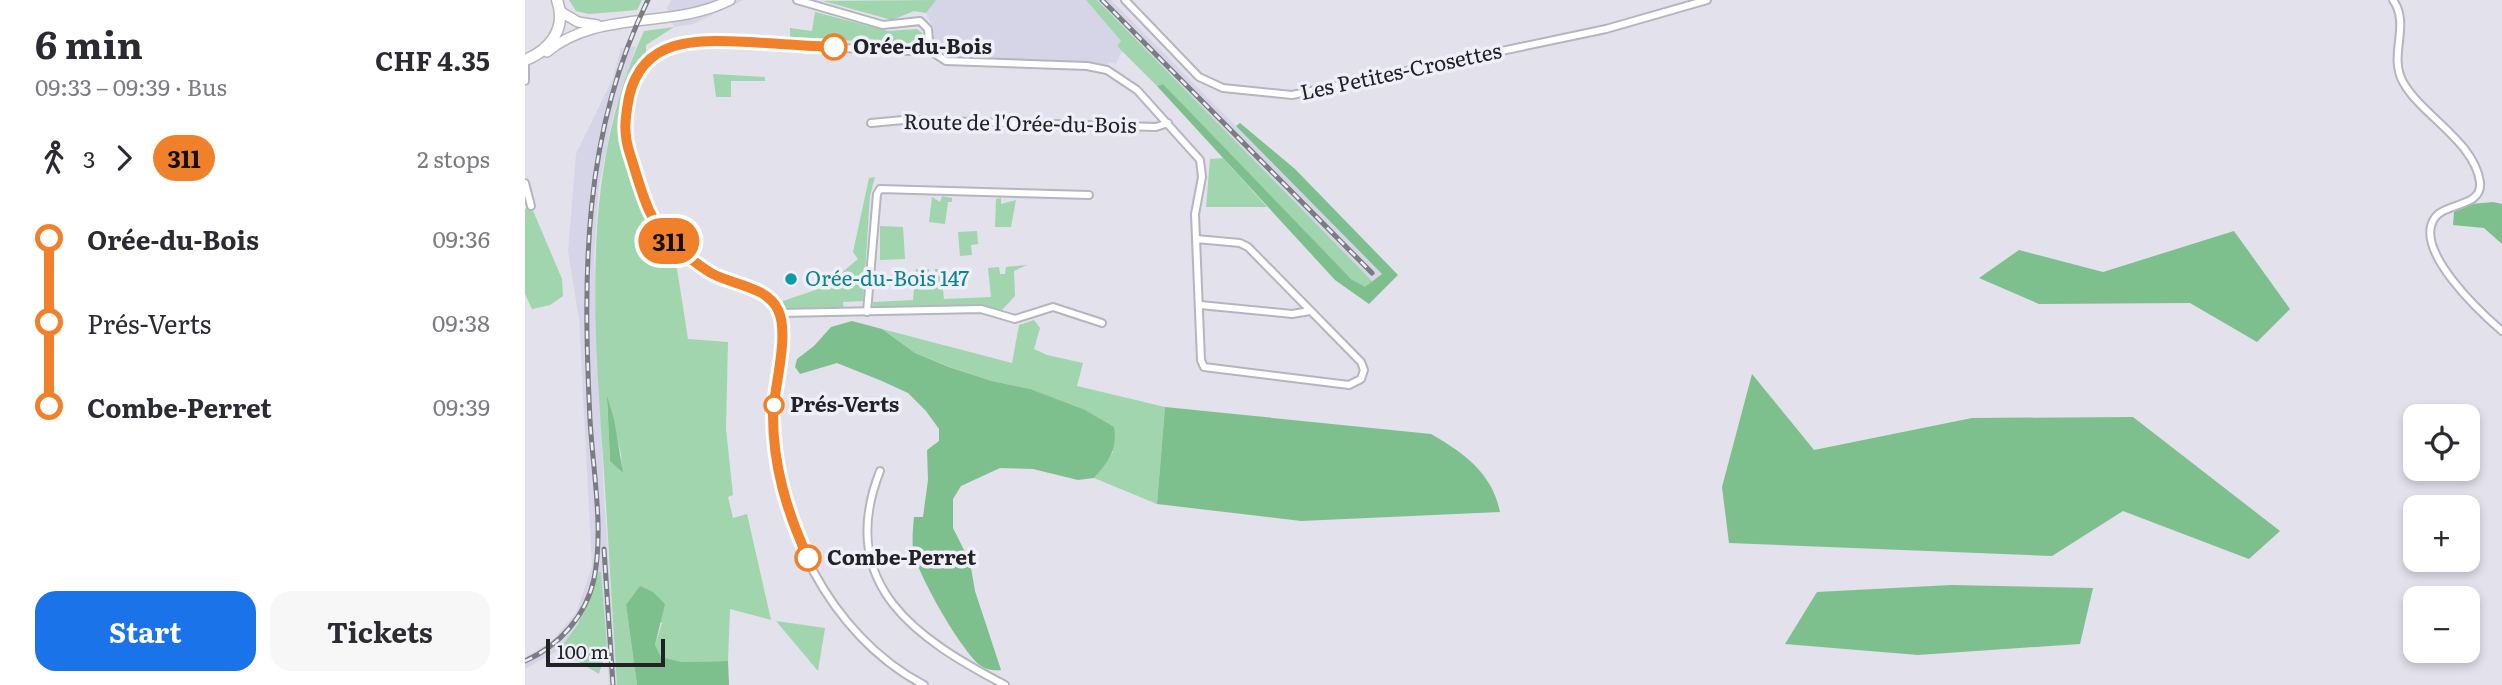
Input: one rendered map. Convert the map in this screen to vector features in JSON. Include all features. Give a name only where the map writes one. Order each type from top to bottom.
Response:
[{"type":"main road","points":[[526,61],[554,38],[561,23],[557,0]]},
{"type":"main road","points":[[526,61],[542,55],[573,34],[602,26],[688,16],[730,0]]},
{"type":"main road","points":[[561,12],[578,22],[602,26]]},
{"type":"street","points":[[797,0],[883,25],[920,21],[929,32],[929,41],[925,47],[908,51],[696,40],[676,44],[660,52],[637,77],[631,89],[624,132],[643,193],[661,233],[711,273],[767,297],[780,313],[782,329],[773,411],[776,457],[780,483],[800,540],[835,605],[865,643],[889,664],[924,685]]},
{"type":"street","name":"Les Petites-Crosettes","points":[[1125,0],[1199,78],[1223,88],[1292,95],[1606,30],[1707,0]]},
{"type":"street","points":[[2393,0],[2401,18],[2397,59],[2401,79],[2454,138],[2480,181],[2479,193],[2473,199],[2443,211],[2434,218],[2430,230],[2432,240],[2442,264],[2463,295],[2502,331]]},
{"type":"street","name":"Route de l'Orée-du-Bois","points":[[925,47],[946,61],[1101,68],[1127,81],[1195,152],[1201,164],[1195,208],[1196,239],[1201,304],[1201,360],[1206,369],[1330,384],[1357,383],[1363,377],[1362,365],[1244,245],[1196,239]]},
{"type":"street","points":[[525,81],[526,61]]},
{"type":"street","name":"Route de l'Orée-du-Bois","points":[[871,123],[903,120],[1156,127],[1168,123]]},
{"type":"street","points":[[525,183],[531,206]]},
{"type":"street","points":[[867,312],[877,194],[880,189],[1089,195]]},
{"type":"street","points":[[1201,304],[1292,314],[1310,311]]},
{"type":"street","points":[[780,313],[981,309],[1015,319],[1053,307],[1102,323]]},
{"type":"street","points":[[880,471],[868,524],[875,569],[887,596],[904,619],[935,646],[1005,685]]},
{"type":"shaded area","points":[[671,0],[744,0],[693,24],[674,27],[667,8]]},
{"type":"shaded area","points":[[936,0],[1086,0],[1122,41],[1117,46],[1122,51],[1116,64],[1109,62],[1107,66],[1087,63],[946,59],[928,45],[932,27],[926,13]]},
{"type":"shaded area","points":[[1097,0],[1111,0],[1382,274],[1374,283],[1337,247]]},
{"type":"shaded area","points":[[636,46],[613,116],[599,186],[594,256],[604,496],[617,685],[609,685],[601,572],[578,624],[559,650],[525,669],[525,657],[551,642],[576,613],[592,567],[579,319],[568,251],[576,154],[613,78],[621,48]]},
{"type":"green space","points":[[569,0],[642,0],[637,10],[589,14],[576,11]]},
{"type":"green space","points":[[936,0],[926,13],[914,11],[892,20],[823,1]]},
{"type":"green space","points":[[1086,0],[1097,0],[1374,283],[1365,288],[1351,279],[1288,217],[1163,84],[1157,86],[1117,46],[1121,41]]},
{"type":"green space","points":[[815,12],[888,31],[917,29],[922,33],[923,41],[915,45],[892,46],[891,42],[837,40],[837,45],[790,41],[790,28],[812,31]]},
{"type":"green space","points":[[674,27],[646,45],[646,58],[629,85],[620,130],[638,191],[653,227],[675,256],[688,339],[728,342],[726,429],[733,495],[728,497],[733,518],[747,514],[771,620],[730,609],[728,661],[681,662],[661,658],[655,645],[662,623],[626,605],[637,685],[617,685],[596,348],[597,240],[601,187],[610,134],[624,82],[644,31]],"holes":[[[607,399],[621,454],[622,472],[610,461]]]},
{"type":"green space","points":[[713,74],[765,77],[765,81],[731,81],[731,97],[716,97]]},
{"type":"green space","points":[[1163,84],[1351,279],[1365,287],[1382,274],[1236,126],[1240,123],[1295,169],[1398,275],[1369,304],[1335,280],[1157,86]]},
{"type":"green space","points":[[1223,158],[1267,207],[1206,207],[1210,159]]},
{"type":"green space","points":[[875,177],[870,196],[863,301],[843,302],[844,311],[782,308],[783,301],[830,285],[836,287],[838,283],[833,280],[858,259],[853,252],[869,178]]},
{"type":"green space","points":[[942,196],[952,198],[952,202],[948,202],[945,224],[929,222],[932,197],[940,202]]},
{"type":"green space","points":[[1001,198],[1001,204],[1016,200],[1011,227],[995,227],[996,199]]},
{"type":"green space","points":[[2471,204],[2502,204],[2502,244],[2484,228],[2453,225],[2454,212]]},
{"type":"green space","points":[[531,206],[562,279],[563,296],[550,305],[532,309],[525,294],[525,209]]},
{"type":"green space","points":[[880,226],[903,227],[905,259],[880,260]]},
{"type":"green space","points":[[977,231],[978,244],[971,245],[972,255],[960,256],[958,232]]},
{"type":"green space","points":[[2234,231],[2290,309],[2257,342],[2190,303],[2039,304],[1979,278],[2019,250],[2103,272]]},
{"type":"green space","points":[[1027,265],[1014,271],[1015,296],[1002,310],[989,307],[873,310],[873,302],[913,300],[916,269],[929,269],[929,276],[935,276],[935,269],[941,269],[944,299],[991,297],[988,268],[999,267],[1000,274],[1005,274],[1006,267]]},
{"type":"green space","points":[[1034,320],[1040,328],[1034,349],[1047,355],[1083,363],[1077,386],[1165,407],[1157,504],[1094,478],[1113,452],[1030,389],[992,381],[915,353],[882,329],[1012,363],[1019,325]]},
{"type":"green space","points":[[852,321],[882,329],[915,353],[949,367],[992,381],[1030,389],[1085,410],[1114,427],[1115,442],[1111,455],[1094,478],[1078,480],[1033,469],[1000,468],[961,486],[953,499],[953,528],[970,562],[975,591],[1001,670],[981,666],[963,645],[931,594],[913,550],[914,517],[923,517],[928,480],[927,450],[939,441],[939,429],[908,393],[882,381],[837,363],[800,374],[795,367],[797,359],[814,346],[831,327]]},
{"type":"green space","points":[[1752,374],[1814,450],[1972,418],[2133,417],[2280,531],[2249,559],[2123,511],[2052,556],[1729,543],[1722,487]]},
{"type":"green space","points":[[607,396],[614,419],[623,473],[610,461]]},
{"type":"green space","points":[[1165,407],[1431,434],[1455,449],[1483,475],[1496,498],[1500,512],[1301,521],[1157,504]]},
{"type":"green space","points":[[598,572],[601,572],[607,648],[599,674],[559,650],[578,624]]},
{"type":"green space","points":[[1951,585],[2093,588],[2080,644],[1918,655],[1785,644],[1817,592]]},
{"type":"green space","points":[[640,586],[653,592],[665,604],[655,645],[661,657],[681,662],[728,661],[729,685],[637,685],[626,605]]},
{"type":"green space","points":[[776,621],[825,628],[818,671]]},
{"type":"railway","points":[[525,661],[549,647],[569,628],[585,605],[594,579],[598,520],[590,420],[587,312],[592,206],[610,102],[626,51],[648,0]]},
{"type":"railway","points":[[1102,0],[1372,273]]},
{"type":"railway","points":[[604,549],[613,685]]},
{"type":"bus line","name":"311","points":[[808,558],[780,483],[773,432],[782,329],[780,313],[767,297],[711,273],[661,233],[643,193],[627,144],[624,122],[631,89],[637,77],[650,60],[676,44],[709,40],[834,47]]},
{"type":"place","name":"Orée-du-Bois","points":[[834,47]]},
{"type":"place","name":"Orée-du-Bois 147","points":[[791,279]]},
{"type":"place","name":"Prés-Verts","points":[[774,405]]},
{"type":"place","name":"Combe-Perret","points":[[808,558]]}]
